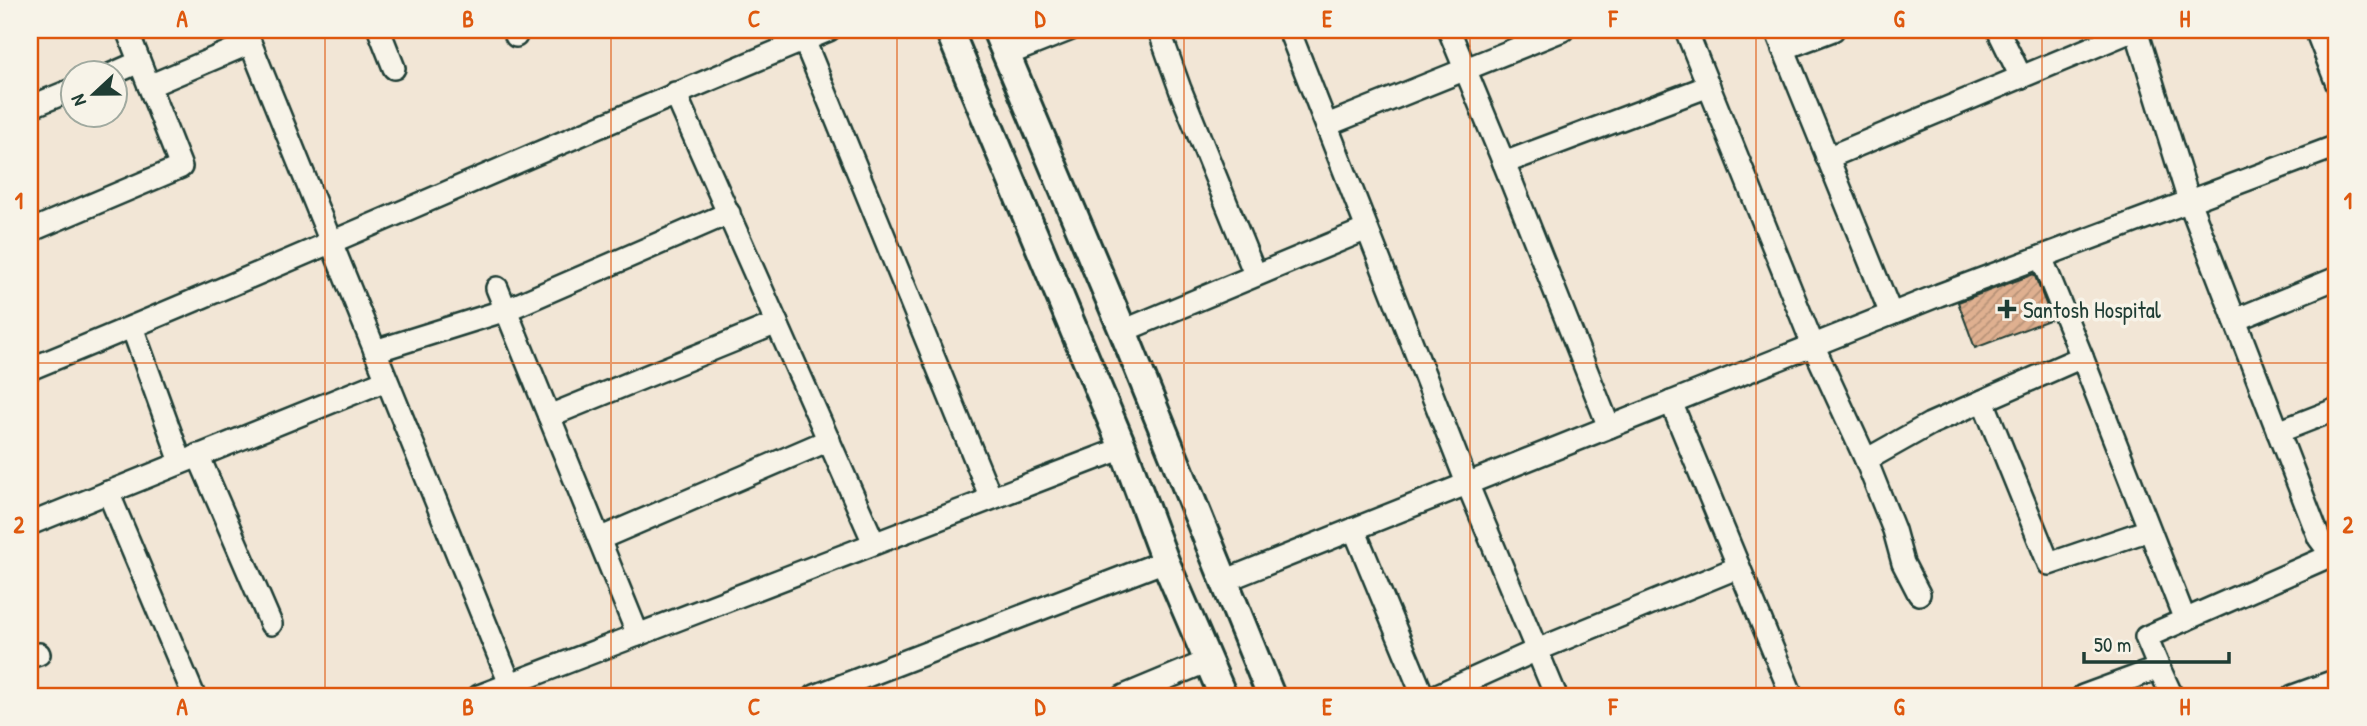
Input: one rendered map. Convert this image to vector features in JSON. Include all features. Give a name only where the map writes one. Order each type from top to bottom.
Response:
[{"type":"street","points":[[30,231],[181,167],[127,30]]},
{"type":"street","points":[[379,30],[394,68]]},
{"type":"street","points":[[30,369],[675,93],[829,30]]},
{"type":"street","points":[[949,30],[1123,448],[1165,561],[1223,696]]},
{"type":"street","points":[[996,30],[1123,331],[1271,696]]},
{"type":"street","points":[[1006,55],[1069,30]]},
{"type":"street","points":[[1159,30],[1255,274]]},
{"type":"street","points":[[1289,30],[1467,483],[1556,696]]},
{"type":"street","points":[[1449,30],[1609,427]]},
{"type":"street","points":[[1327,125],[1563,30]]},
{"type":"street","points":[[1686,30],[1813,345],[1866,460],[1894,530],[1903,563],[1919,594]]},
{"type":"street","points":[[1833,30],[1780,39],[1891,314]]},
{"type":"street","points":[[1997,30],[2021,77]]},
{"type":"street","points":[[1826,158],[2135,30],[2189,201],[2319,538],[2335,558],[2147,637],[2172,696]]},
{"type":"street","points":[[2316,30],[2337,84]]},
{"type":"street","points":[[149,86],[248,37],[513,690]]},
{"type":"street","points":[[804,40],[991,498]]},
{"type":"street","points":[[130,66],[139,62]]},
{"type":"street","points":[[1504,163],[1709,86]]},
{"type":"street","points":[[675,93],[874,543]]},
{"type":"street","points":[[30,107],[60,95]]},
{"type":"street","points":[[1224,581],[1891,314],[2337,146]]},
{"type":"street","points":[[374,351],[506,310],[729,213]]},
{"type":"street","points":[[1123,331],[1367,229]]},
{"type":"street","points":[[2041,257],[2185,620]]},
{"type":"street","points":[[2235,320],[2337,278]]},
{"type":"street","points":[[497,288],[638,635]]},
{"type":"street","points":[[550,416],[777,323]]},
{"type":"street","points":[[132,327],[190,459],[271,624]]},
{"type":"street","points":[[1866,460],[1930,424],[2082,358]]},
{"type":"street","points":[[30,524],[386,380]]},
{"type":"street","points":[[1983,401],[2049,564],[2149,530]]},
{"type":"street","points":[[1671,402],[1792,696]]},
{"type":"street","points":[[2278,432],[2337,409]]},
{"type":"street","points":[[599,539],[829,440]]},
{"type":"street","points":[[479,696],[513,690],[638,635],[1123,448]]},
{"type":"street","points":[[108,492],[194,696]]},
{"type":"street","points":[[1354,529],[1423,696]]},
{"type":"street","points":[[815,696],[1165,561]]},
{"type":"street","points":[[1435,696],[1536,650],[1739,567]]},
{"type":"street","points":[[1124,696],[1208,661]]},
{"type":"street","points":[[2083,696],[2159,668]]},
{"type":"street","points":[[2293,696],[2337,680]]},
{"type":"building","points":[[2034,274],[2052,319],[1975,348],[1958,302]]},
{"type":"place","name":"Santosh Hospital","points":[[2007,309]]}]
